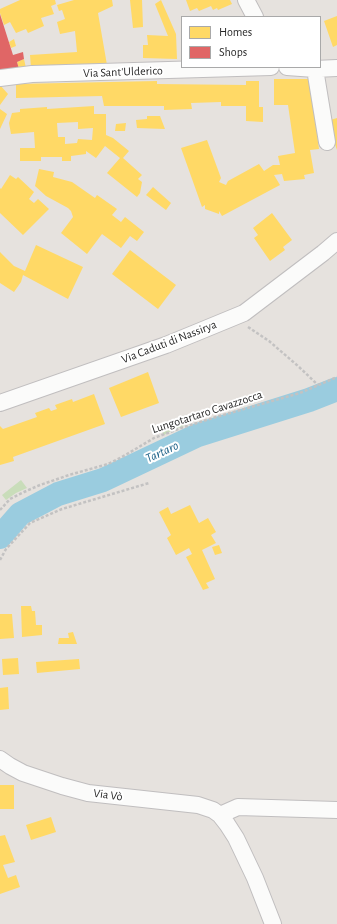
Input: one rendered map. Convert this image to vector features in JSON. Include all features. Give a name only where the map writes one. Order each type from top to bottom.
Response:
[{"type":"street","points":[[246,0],[254,16]]},
{"type":"street","name":"Via Sant'Ulderico","points":[[0,78],[32,74],[237,68]]},
{"type":"street","points":[[327,142],[315,68],[337,68]]},
{"type":"street","name":"Via Caduti di Nassirya","points":[[0,403],[161,347],[248,310],[330,252],[337,240]]},
{"type":"street","name":"Via Vò","points":[[0,759],[23,773],[75,790],[88,793],[198,806],[213,810],[220,815]]},
{"type":"street","points":[[273,924],[255,878],[236,838],[220,815],[238,807],[337,810]]},
{"type":"path","points":[[235,316],[280,351],[318,385]]},
{"type":"path","name":"Lungotartaro Cavazzocca","points":[[0,510],[10,499],[24,492],[62,478],[108,464],[154,438],[223,415],[300,393],[337,377]]},
{"type":"path","points":[[0,558],[6,549],[30,523],[62,509],[149,483]]},
{"type":"green space","points":[[256,394],[258,401],[239,407],[236,400]]},
{"type":"green space","points":[[183,419],[184,426],[164,435],[161,429]]},
{"type":"green space","points":[[21,480],[27,488],[6,500],[2,495]]},
{"type":"building: Homes","points":[[20,0],[55,0],[56,4],[51,6],[54,14],[41,18],[44,26],[28,33],[26,29],[16,33],[10,22],[4,25],[0,9]]},
{"type":"building: Homes","points":[[74,0],[112,0],[113,6],[98,13],[107,65],[31,68],[30,55],[77,52],[75,31],[60,34],[57,22],[65,19],[62,10],[59,11],[57,5]]},
{"type":"building: Homes","points":[[130,0],[142,0],[143,27],[133,28]]},
{"type":"building: Homes","points":[[161,0],[176,34],[177,59],[143,58],[143,45],[148,45],[147,35],[168,36],[155,4]]},
{"type":"building: Homes","points":[[186,0],[230,0],[232,4],[218,10],[217,8],[213,10],[211,6],[199,11],[197,8],[190,11]]},
{"type":"building: Homes","points":[[337,16],[337,45],[333,47],[324,21]]},
{"type":"building: Homes","points":[[14,39],[16,46],[11,48],[9,42]]},
{"type":"building: Homes","points":[[24,59],[26,68],[19,69],[17,62]]},
{"type":"building: Homes","points":[[274,79],[310,79],[319,149],[310,150],[314,173],[304,175],[305,179],[284,181],[282,174],[274,175],[280,185],[222,216],[219,211],[219,214],[205,209],[205,205],[202,207],[181,148],[207,140],[221,178],[219,182],[226,185],[228,181],[259,164],[264,171],[273,165],[280,165],[278,156],[295,153],[288,105],[274,105]]},
{"type":"building: Homes","points":[[157,81],[157,84],[246,85],[246,81],[259,81],[259,107],[263,107],[263,122],[246,121],[246,106],[221,106],[221,102],[191,103],[192,109],[164,110],[164,106],[104,106],[102,96],[16,98],[16,84]]},
{"type":"building: Homes","points":[[0,85],[8,94],[0,105]]},
{"type":"building: Homes","points":[[94,106],[94,114],[106,114],[106,135],[113,138],[129,151],[123,158],[142,175],[138,179],[142,182],[140,193],[137,197],[107,173],[120,158],[105,146],[96,158],[86,151],[86,154],[71,156],[71,161],[62,161],[62,157],[41,157],[41,161],[20,161],[20,148],[35,148],[34,132],[11,134],[9,123],[12,113],[20,112],[20,109],[47,107],[47,109]],"holes":[[[78,122],[78,129],[93,128],[92,140],[78,139],[77,143],[65,144],[65,137],[58,137],[57,123]]]},
{"type":"building: Homes","points":[[0,109],[7,114],[0,129]]},
{"type":"building: Homes","points":[[147,116],[160,116],[165,129],[137,128],[136,120],[147,119]]},
{"type":"building: Homes","points":[[337,118],[337,150],[327,121]]},
{"type":"building: Homes","points":[[126,123],[125,131],[115,131],[116,124]]},
{"type":"building: Homes","points":[[39,169],[54,172],[53,177],[72,182],[95,198],[97,195],[117,209],[112,215],[121,222],[125,217],[144,232],[137,241],[130,236],[121,248],[102,234],[87,254],[61,233],[73,217],[71,211],[46,196],[35,186]]},
{"type":"building: Homes","points":[[10,175],[16,179],[18,177],[34,192],[29,199],[34,203],[38,199],[49,209],[23,235],[0,213],[0,188],[1,189]]},
{"type":"building: Homes","points":[[153,187],[171,203],[166,210],[146,195]]},
{"type":"building: Homes","points":[[272,213],[292,240],[283,247],[285,250],[270,261],[254,238],[258,235],[253,228]]},
{"type":"building: Homes","points":[[36,245],[83,267],[68,299],[23,275],[21,282],[14,292],[0,283],[0,252],[14,266],[25,271]]},
{"type":"building: Homes","points":[[130,250],[176,285],[158,309],[112,274]]},
{"type":"building: Homes","points":[[148,372],[159,403],[121,417],[109,388]]},
{"type":"building: Homes","points":[[94,394],[105,424],[13,457],[14,461],[0,465],[0,426],[3,429],[37,417],[35,413],[49,408],[51,411],[57,409],[55,405],[72,399],[73,402]]},
{"type":"building: Homes","points":[[190,505],[199,523],[208,518],[216,532],[211,535],[216,543],[202,550],[215,579],[206,583],[209,588],[203,590],[186,557],[192,554],[189,548],[176,555],[167,538],[171,535],[159,512],[168,507],[171,514]]},
{"type":"building: Homes","points":[[219,545],[222,553],[215,555],[212,547]]},
{"type":"building: Homes","points":[[21,606],[31,606],[32,611],[35,611],[36,625],[42,625],[42,635],[22,637]]},
{"type":"building: Homes","points":[[0,614],[12,614],[14,638],[0,639]]},
{"type":"building: Homes","points":[[73,632],[77,644],[58,644],[59,638],[69,638],[68,633]]},
{"type":"building: Homes","points":[[18,658],[19,674],[3,675],[2,659]]},
{"type":"building: Homes","points":[[79,659],[80,669],[37,673],[36,662]]},
{"type":"building: Homes","points":[[8,687],[9,709],[0,710],[0,688]]},
{"type":"building: Homes","points":[[0,785],[14,785],[14,809],[0,809]]},
{"type":"building: Homes","points":[[51,817],[56,832],[31,840],[26,825]]},
{"type":"building: Homes","points":[[5,835],[15,862],[3,865],[8,878],[16,875],[20,887],[0,894],[0,836]]},
{"type":"building: Shops","points":[[0,14],[13,55],[23,52],[24,59],[17,62],[19,69],[0,72]]},
{"type":"waterway","name":"Tartaro","points":[[0,537],[20,514],[58,494],[103,480],[198,435],[309,400],[337,389]]}]
